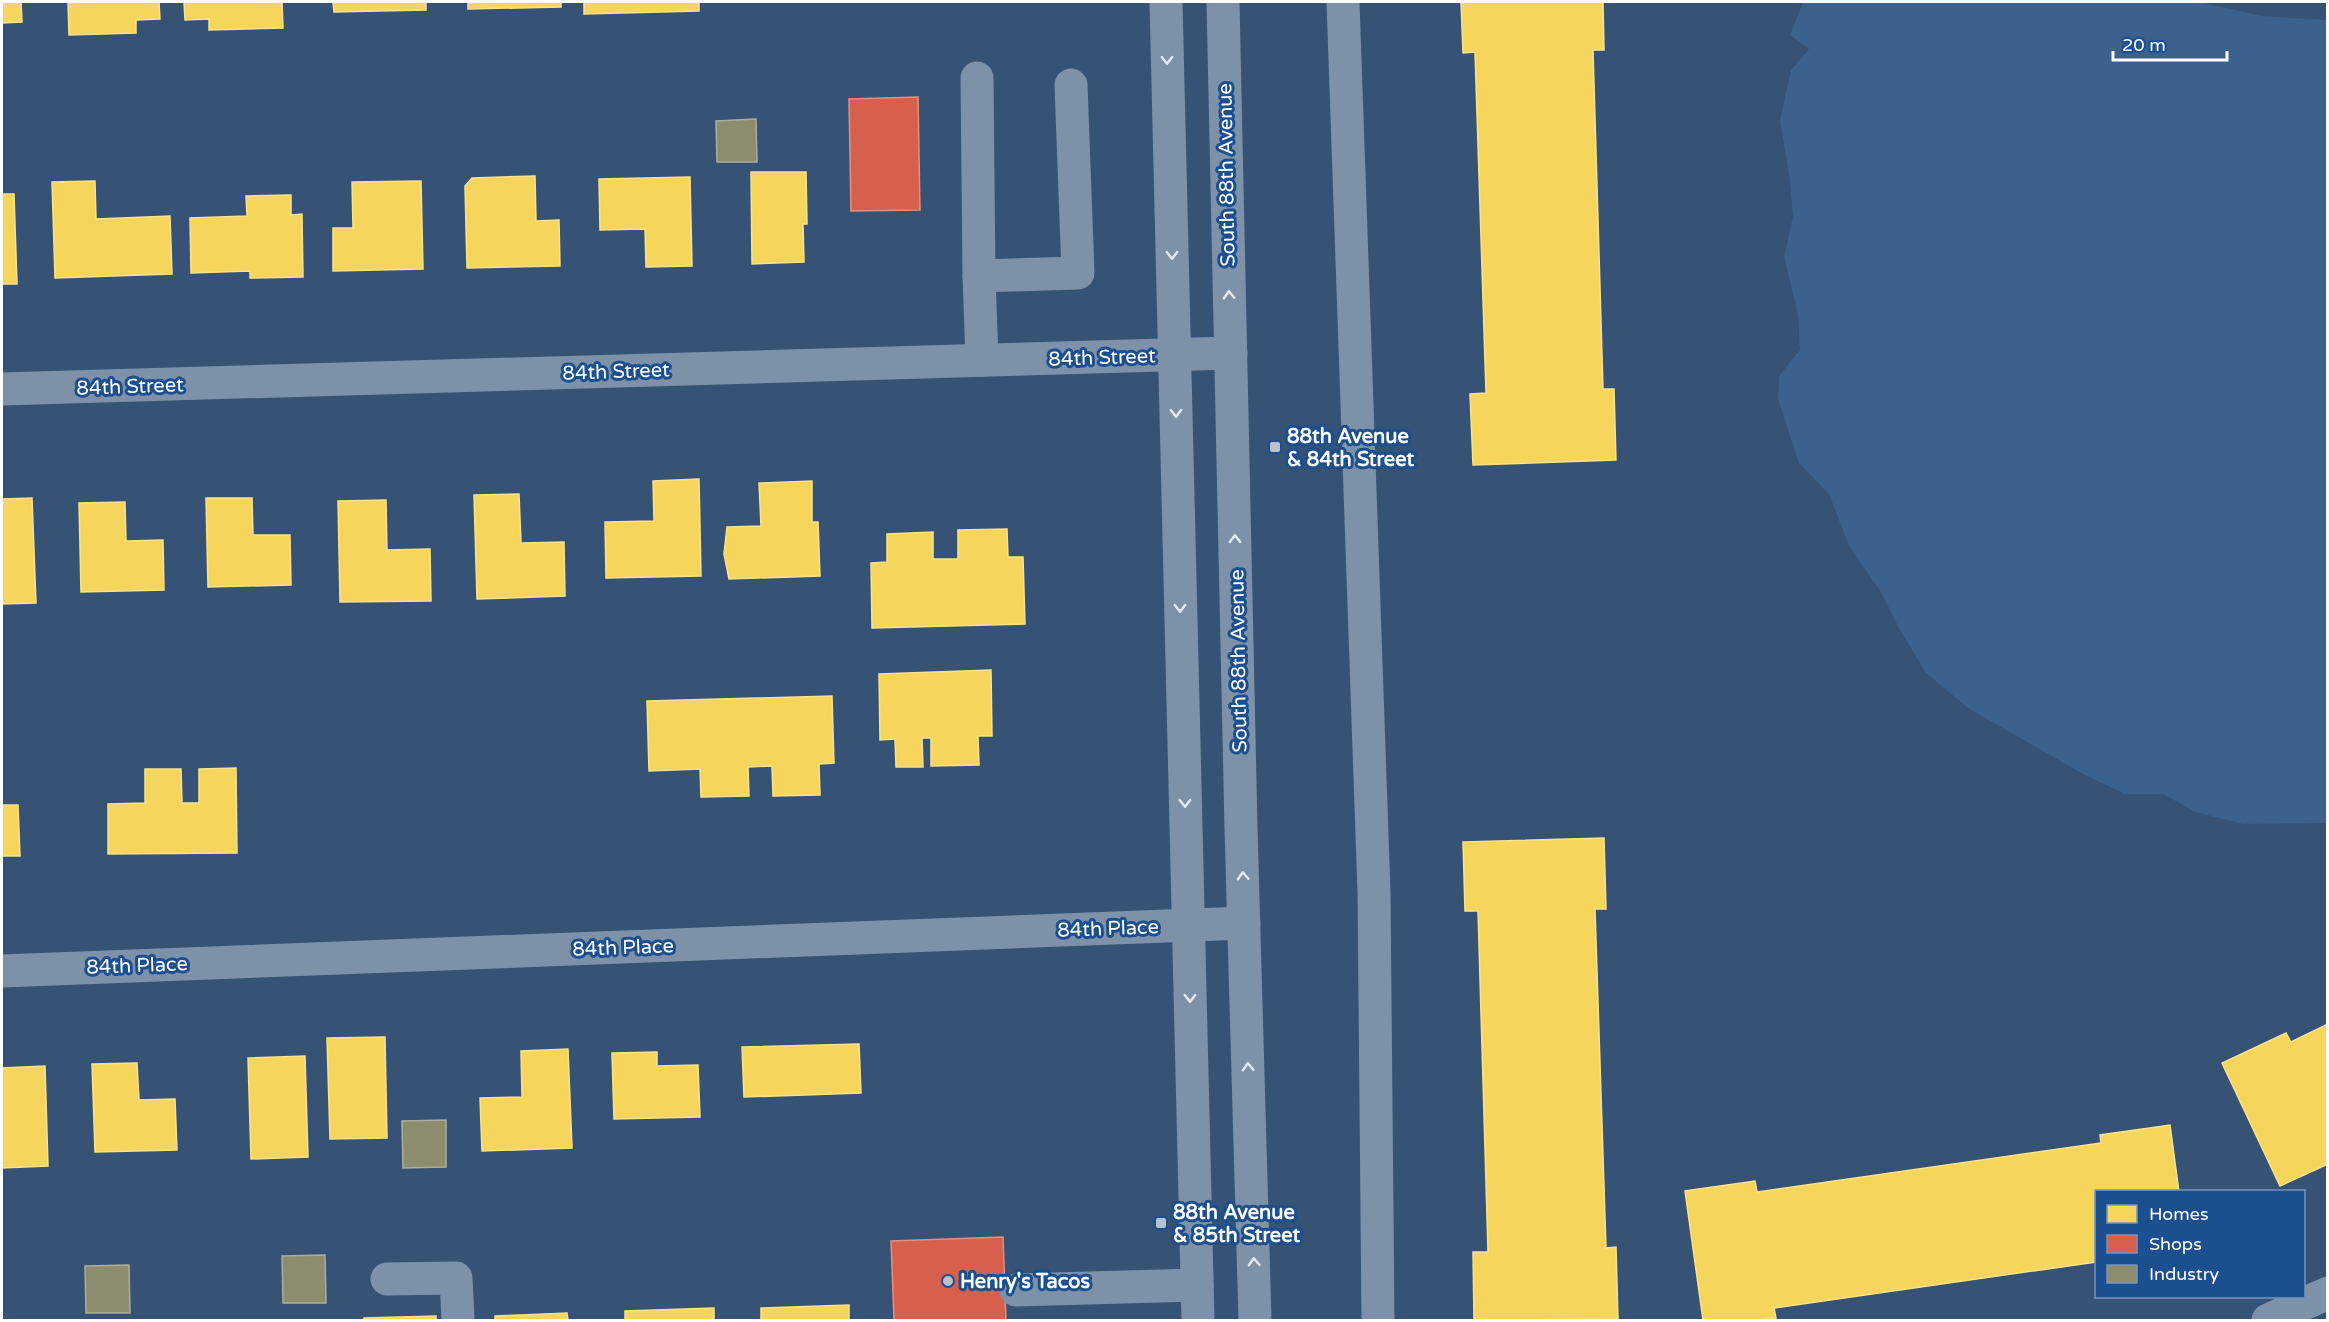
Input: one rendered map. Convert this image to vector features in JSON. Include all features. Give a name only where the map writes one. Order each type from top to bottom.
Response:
[{"type":"street","points":[[1166,2],[1198,1320]]},
{"type":"street","name":"South 88th Avenue","points":[[1223,2],[1244,923],[1256,1320]]},
{"type":"street","points":[[1344,2],[1374,892],[1378,1320]]},
{"type":"street","points":[[977,78],[982,360]]},
{"type":"street","points":[[979,276],[1078,273],[1071,85]]},
{"type":"street","name":"84th Street","points":[[2,389],[1231,353]]},
{"type":"street","name":"84th Place","points":[[2,971],[1244,923]]},
{"type":"street","points":[[387,1280],[456,1278],[458,1320]]},
{"type":"street","points":[[1016,1290],[1197,1285]]},
{"type":"street","points":[[2268,1320],[2328,1293]]},
{"type":"water","points":[[1803,2],[2199,2],[2262,16],[2327,20],[2327,823],[2243,824],[2195,812],[2163,794],[2125,794],[2083,774],[1968,708],[1926,673],[1881,592],[1849,546],[1829,494],[1799,463],[1778,399],[1779,376],[1800,350],[1798,315],[1784,257],[1793,216],[1780,120],[1791,70],[1809,49],[1790,35]]},
{"type":"building: Homes","points":[[2,2],[21,2],[22,22],[2,23]]},
{"type":"building: Homes","points":[[68,2],[159,2],[160,19],[136,20],[136,33],[69,35]]},
{"type":"building: Homes","points":[[184,2],[282,2],[283,28],[209,30],[209,19],[185,20]]},
{"type":"building: Homes","points":[[333,2],[426,2],[426,10],[334,12]]},
{"type":"building: Homes","points":[[468,2],[561,2],[561,7],[468,9]]},
{"type":"building: Homes","points":[[584,2],[699,2],[699,11],[584,14]]},
{"type":"building: Homes","points":[[1461,2],[1603,2],[1604,50],[1593,50],[1603,389],[1614,389],[1616,460],[1473,465],[1470,394],[1486,393],[1475,52],[1463,53]]},
{"type":"building: Homes","points":[[751,172],[806,172],[807,224],[803,224],[804,262],[752,264]]},
{"type":"building: Homes","points":[[535,176],[536,221],[559,220],[560,266],[467,268],[465,186],[472,178]]},
{"type":"building: Homes","points":[[690,177],[692,266],[646,267],[645,229],[600,230],[599,179]]},
{"type":"building: Homes","points":[[95,181],[96,219],[170,216],[172,274],[55,278],[52,182]]},
{"type":"building: Homes","points":[[421,181],[423,269],[333,271],[333,228],[353,228],[352,182]]},
{"type":"building: Homes","points":[[2,194],[14,194],[17,284],[2,284]]},
{"type":"building: Homes","points":[[291,195],[291,215],[302,214],[303,277],[250,278],[250,271],[191,273],[190,218],[247,216],[246,196]]},
{"type":"building: Homes","points":[[699,479],[701,576],[606,578],[605,522],[654,521],[653,481]]},
{"type":"building: Homes","points":[[812,481],[812,522],[818,522],[820,576],[729,579],[724,554],[727,527],[761,526],[759,483]]},
{"type":"building: Homes","points":[[519,494],[521,543],[564,542],[565,596],[477,599],[474,495]]},
{"type":"building: Homes","points":[[32,498],[36,603],[2,604],[2,499]]},
{"type":"building: Homes","points":[[206,498],[252,498],[253,535],[290,535],[291,585],[208,587]]},
{"type":"building: Homes","points":[[386,500],[387,550],[430,549],[431,601],[340,602],[338,501]]},
{"type":"building: Homes","points":[[125,502],[126,541],[163,540],[164,590],[81,592],[79,503]]},
{"type":"building: Homes","points":[[1007,529],[1008,557],[1023,557],[1025,624],[872,628],[871,563],[887,562],[887,534],[933,532],[933,559],[958,559],[958,530]]},
{"type":"building: Homes","points":[[991,670],[992,736],[978,736],[979,765],[931,766],[931,738],[922,738],[923,767],[896,767],[895,739],[880,740],[879,674]]},
{"type":"building: Homes","points":[[832,696],[834,763],[819,764],[820,795],[773,796],[772,766],[748,767],[749,796],[701,797],[700,769],[649,771],[647,701]]},
{"type":"building: Homes","points":[[236,768],[237,853],[108,854],[108,804],[145,803],[145,769],[181,769],[182,803],[199,803],[199,769]]},
{"type":"building: Homes","points":[[2,805],[18,805],[20,856],[2,856]]},
{"type":"building: Homes","points":[[1604,838],[1606,909],[1595,909],[1606,1248],[1616,1247],[1618,1319],[1474,1320],[1473,1252],[1488,1252],[1478,911],[1465,911],[1463,842]]},
{"type":"building: Homes","points":[[2328,1024],[2328,1164],[2280,1186],[2222,1063],[2286,1033],[2291,1042]]},
{"type":"building: Homes","points":[[385,1037],[387,1138],[330,1139],[327,1038]]},
{"type":"building: Homes","points":[[859,1044],[861,1093],[744,1097],[742,1047]]},
{"type":"building: Homes","points":[[568,1049],[572,1148],[482,1151],[480,1098],[522,1097],[521,1051]]},
{"type":"building: Homes","points":[[657,1052],[657,1066],[698,1065],[700,1117],[614,1119],[612,1053]]},
{"type":"building: Homes","points":[[305,1056],[308,1157],[251,1159],[248,1058]]},
{"type":"building: Homes","points":[[137,1063],[139,1100],[175,1099],[177,1150],[95,1152],[92,1064]]},
{"type":"building: Homes","points":[[45,1066],[48,1166],[2,1168],[2,1068]]},
{"type":"building: Homes","points":[[2170,1125],[2179,1190],[2095,1190],[2095,1262],[1774,1308],[1776,1318],[1703,1320],[1685,1191],[1755,1181],[1757,1192],[2101,1143],[2100,1135]]},
{"type":"building: Homes","points":[[849,1305],[849,1320],[761,1320],[761,1308]]},
{"type":"building: Homes","points":[[714,1308],[714,1320],[625,1320],[625,1311]]},
{"type":"building: Homes","points":[[567,1313],[568,1320],[495,1320],[495,1316]]},
{"type":"building: Homes","points":[[436,1316],[436,1320],[364,1320],[364,1318]]},
{"type":"building: Shops","points":[[918,97],[920,210],[851,211],[849,99]]},
{"type":"building: Shops","name":"Henry's Tacos","points":[[1003,1237],[1006,1320],[894,1320],[891,1241]]},
{"type":"building: Industry","points":[[756,119],[757,162],[717,162],[716,121]]},
{"type":"building: Industry","points":[[446,1120],[446,1167],[403,1168],[402,1121]]},
{"type":"building: Industry","points":[[325,1255],[326,1303],[283,1303],[282,1256]]},
{"type":"building: Industry","points":[[129,1265],[130,1313],[86,1313],[85,1266]]},
{"type":"place","name":"88th Avenue & 84th Street","points":[[1275,447]]},
{"type":"place","name":"88th Avenue & 85th Street","points":[[1161,1223]]},
{"type":"place","name":"Henry's Tacos","points":[[948,1281]]}]
